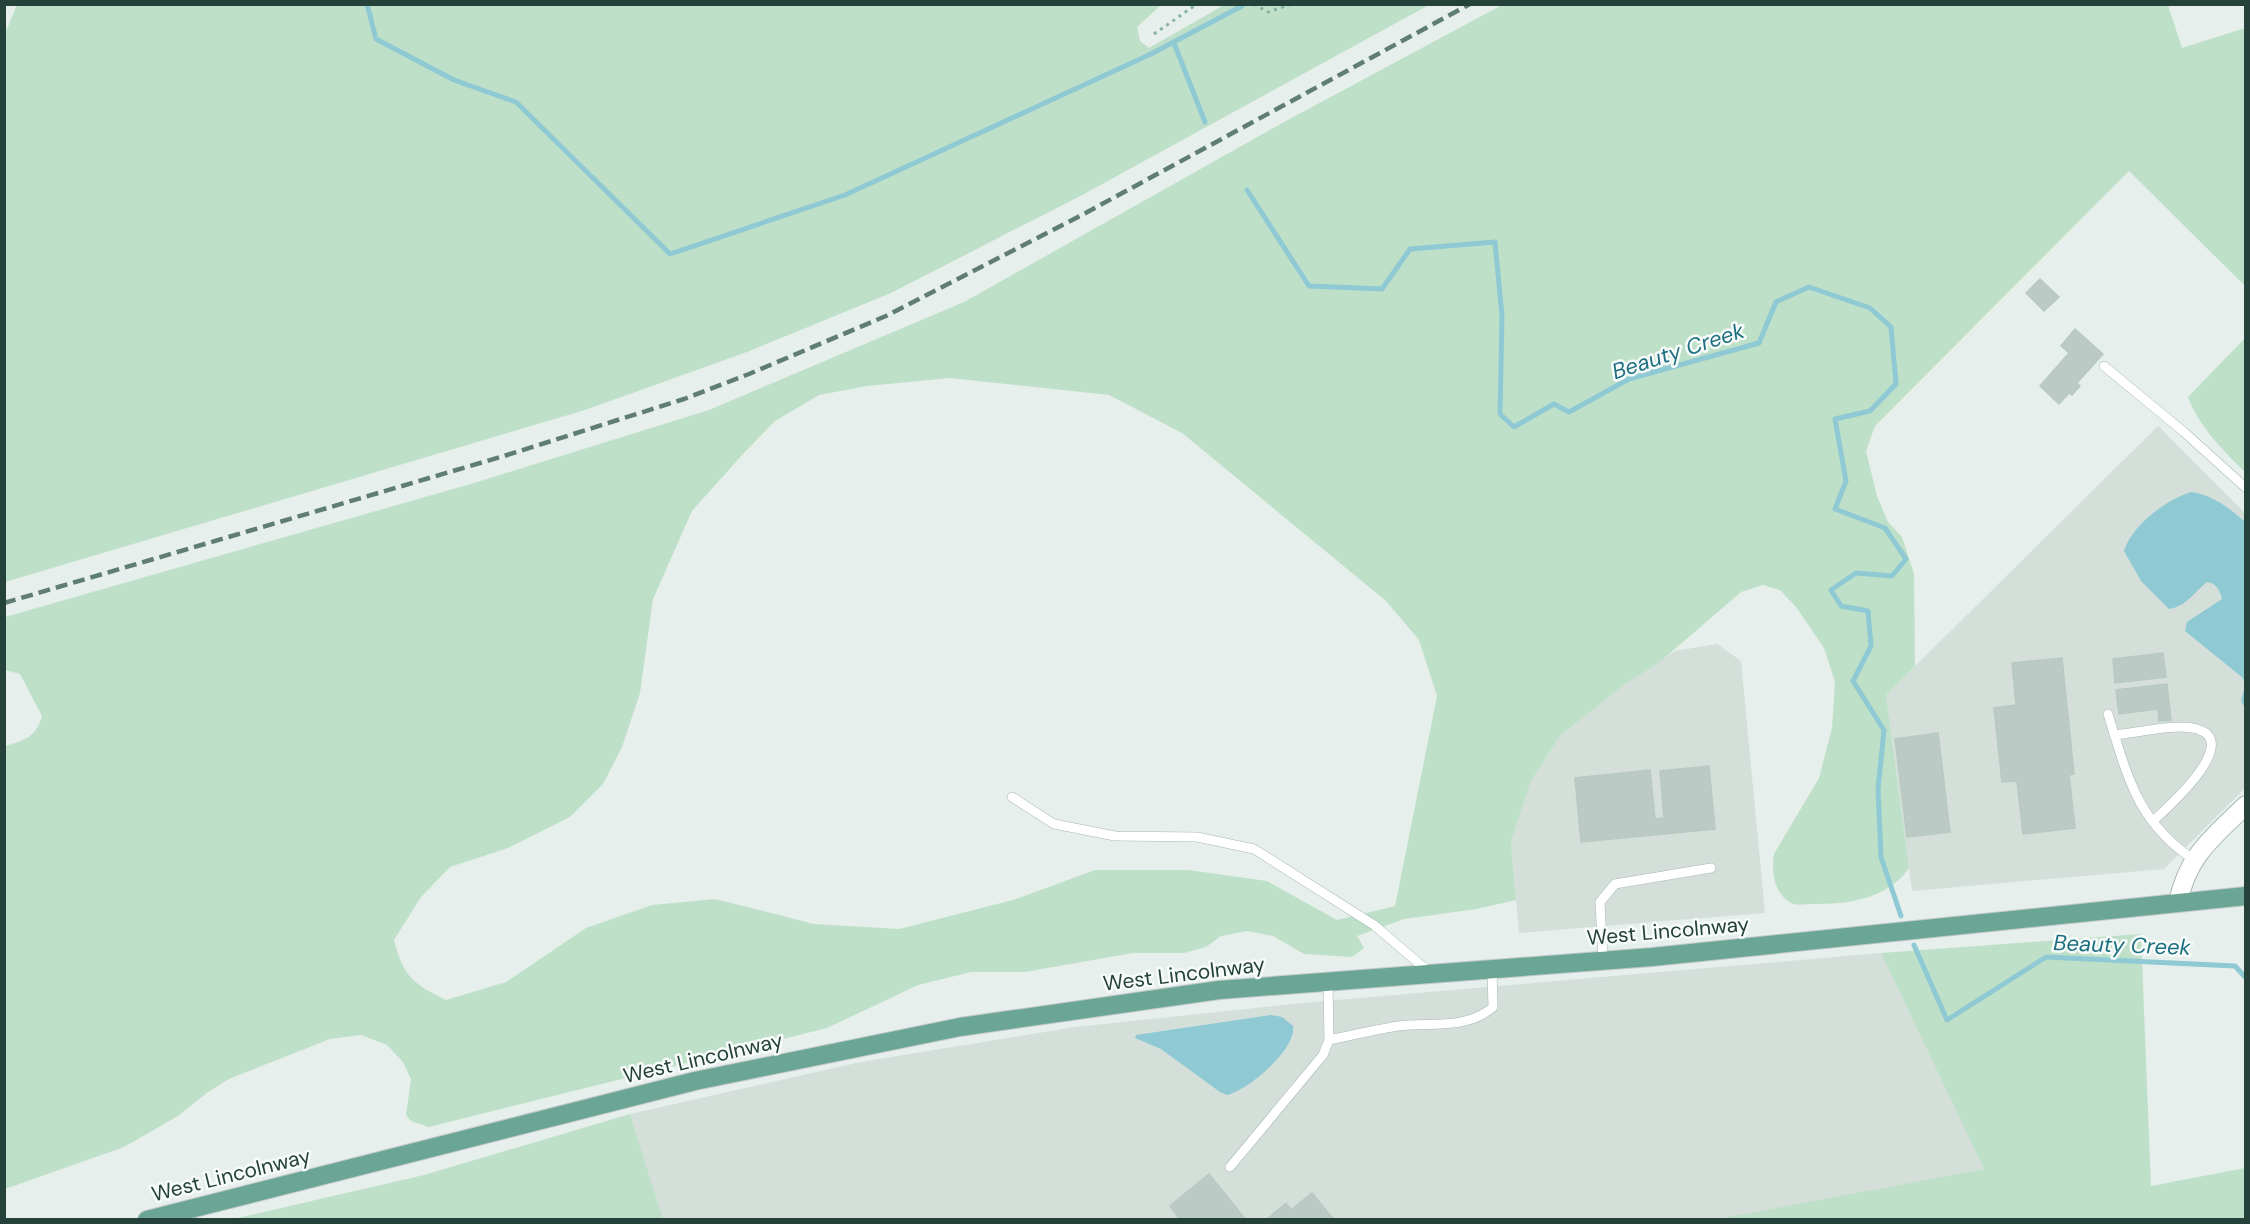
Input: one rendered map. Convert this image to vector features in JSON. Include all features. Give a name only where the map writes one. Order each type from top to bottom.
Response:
[{"type":"main road","name":"West Lincolnway","points":[[147,1220],[695,1081],[972,1026],[1219,990],[1603,960],[2246,896]]},
{"type":"street","points":[[2178,903],[2182,879],[2193,860],[2246,805]]},
{"type":"lane","points":[[2104,366],[2184,432],[2246,488]]},
{"type":"lane","points":[[2108,714],[2136,799],[2170,844],[2193,860]]},
{"type":"lane","points":[[2114,735],[2179,728],[2197,729],[2209,738],[2211,748],[2198,776],[2153,821]]},
{"type":"lane","points":[[1012,797],[1054,824],[1115,836],[1197,837],[1254,849],[1374,925],[1431,974]]},
{"type":"lane","points":[[1603,960],[1600,902],[1615,884],[1711,868]]},
{"type":"lane","points":[[1329,1040],[1400,1026],[1449,1024],[1481,1017],[1492,1007],[1492,969]]},
{"type":"lane","points":[[1230,1167],[1323,1055],[1329,1040],[1328,982]]},
{"type":"path","points":[[1154,34],[1197,4]]},
{"type":"path","points":[[1254,4],[1268,12],[1292,4]]},
{"type":"shaded area","points":[[2158,426],[2245,513],[2245,788],[2164,869],[1912,891],[1886,695]]},
{"type":"shaded area","points":[[1717,644],[1741,661],[1765,913],[1519,933],[1511,842],[1531,781],[1560,736],[1624,685],[1675,651]]},
{"type":"shaded area","points":[[1881,953],[1985,1169],[1718,1220],[663,1220],[630,1114],[861,1062],[1075,1027],[1302,1003]]},
{"type":"green space","points":[[17,5],[1161,5],[1137,27],[1140,41],[1149,48],[1224,5],[1429,5],[1084,194],[891,293],[747,352],[585,410],[5,582],[4,36]]},
{"type":"green space","points":[[1502,5],[2168,5],[2182,48],[2245,28],[2245,286],[2129,171],[1875,426],[1866,451],[1877,496],[1888,522],[1902,537],[1914,574],[1915,666],[1886,695],[1909,868],[1890,887],[1867,898],[1854,901],[1802,905],[1793,904],[1785,899],[1777,888],[1773,868],[1774,854],[1819,778],[1832,728],[1835,682],[1824,648],[1796,607],[1780,590],[1763,585],[1741,592],[1661,661],[1624,685],[1560,736],[1531,781],[1511,842],[1516,900],[1477,909],[1404,919],[1357,936],[1364,948],[1352,957],[1304,954],[1273,936],[1247,931],[1221,936],[1206,947],[1184,953],[1133,953],[1025,972],[971,972],[918,985],[827,1028],[429,1127],[411,1121],[406,1115],[411,1079],[403,1062],[387,1045],[361,1035],[330,1039],[229,1079],[208,1092],[178,1116],[124,1147],[5,1189],[5,746],[29,737],[37,728],[42,716],[20,674],[5,670],[5,617],[474,483],[709,410],[964,302],[1284,122]],"holes":[[[950,378],[1109,395],[1182,433],[1386,601],[1419,640],[1437,696],[1395,906],[1337,920],[1267,881],[1188,870],[1095,870],[1013,900],[899,929],[814,924],[715,899],[652,905],[586,928],[506,982],[446,1000],[425,989],[411,978],[401,962],[394,940],[421,897],[450,867],[508,848],[570,817],[603,784],[622,747],[640,693],[653,599],[692,511],[775,421],[819,395],[867,386]]]},
{"type":"green space","points":[[2245,338],[2245,472],[2205,428],[2188,397]]},
{"type":"green space","points":[[2141,934],[2151,1186],[2245,1168],[2245,1217],[2236,1220],[1718,1219],[1984,1169],[1881,953]]},
{"type":"green space","points":[[630,1114],[663,1219],[233,1219],[424,1175]]},
{"type":"water","points":[[2191,492],[2213,499],[2245,522],[2245,686],[2243,678],[2185,631],[2187,622],[2222,599],[2217,588],[2207,582],[2186,602],[2169,609],[2141,581],[2124,551],[2134,532],[2151,515],[2171,501]]},
{"type":"water","points":[[2245,686],[2245,708],[2241,701]]},
{"type":"water","points":[[1271,1015],[1282,1017],[1293,1026],[1287,1046],[1258,1077],[1236,1092],[1227,1095],[1161,1049],[1135,1038],[1136,1035]]},
{"type":"building","points":[[2040,279],[2059,297],[2044,311],[2026,293]]},
{"type":"building","points":[[2075,329],[2103,354],[2077,383],[2080,386],[2072,395],[2069,393],[2059,404],[2040,386],[2069,353],[2061,346]]},
{"type":"building","points":[[2163,653],[2166,677],[2115,683],[2113,659]]},
{"type":"building","points":[[2062,658],[2074,774],[2069,775],[2075,828],[2023,834],[2017,781],[2002,782],[1994,708],[2016,705],[2012,663]]},
{"type":"building","points":[[2167,684],[2171,720],[2159,721],[2158,709],[2119,714],[2116,690]]},
{"type":"building","points":[[1938,733],[1950,832],[1907,837],[1895,739]]},
{"type":"building","points":[[1709,766],[1715,829],[1581,842],[1575,778],[1650,770],[1655,819],[1664,818],[1660,771]]},
{"type":"building","points":[[1209,1174],[1246,1220],[1180,1220],[1170,1206]]},
{"type":"building","points":[[1312,1193],[1334,1220],[1266,1220],[1286,1203],[1291,1210]]},
{"type":"waterway","points":[[367,4],[376,39],[454,80],[516,102],[670,254],[845,195],[1151,54],[1242,6]]},
{"type":"waterway","name":"Beauty Creek","points":[[1174,43],[1205,122]]},
{"type":"waterway","name":"Beauty Creek","points":[[1247,190],[1309,286],[1382,289],[1410,249],[1495,242],[1502,316],[1500,414],[1514,427],[1554,404],[1569,412],[1629,379],[1759,343],[1776,302],[1809,287],[1870,308],[1891,327],[1896,384],[1870,411],[1835,419],[1846,481],[1835,509],[1885,528],[1906,559],[1892,576],[1856,573],[1831,590],[1841,606],[1868,611],[1871,646],[1853,681],[1884,730],[1878,789],[1881,857],[1901,916]]},
{"type":"waterway","name":"Beauty Creek","points":[[1914,945],[1947,1020],[2046,957],[2235,966],[2246,978]]},
{"type":"railway","points":[[4,603],[504,456],[684,399],[749,374],[886,316],[1080,216],[1470,4]]}]
